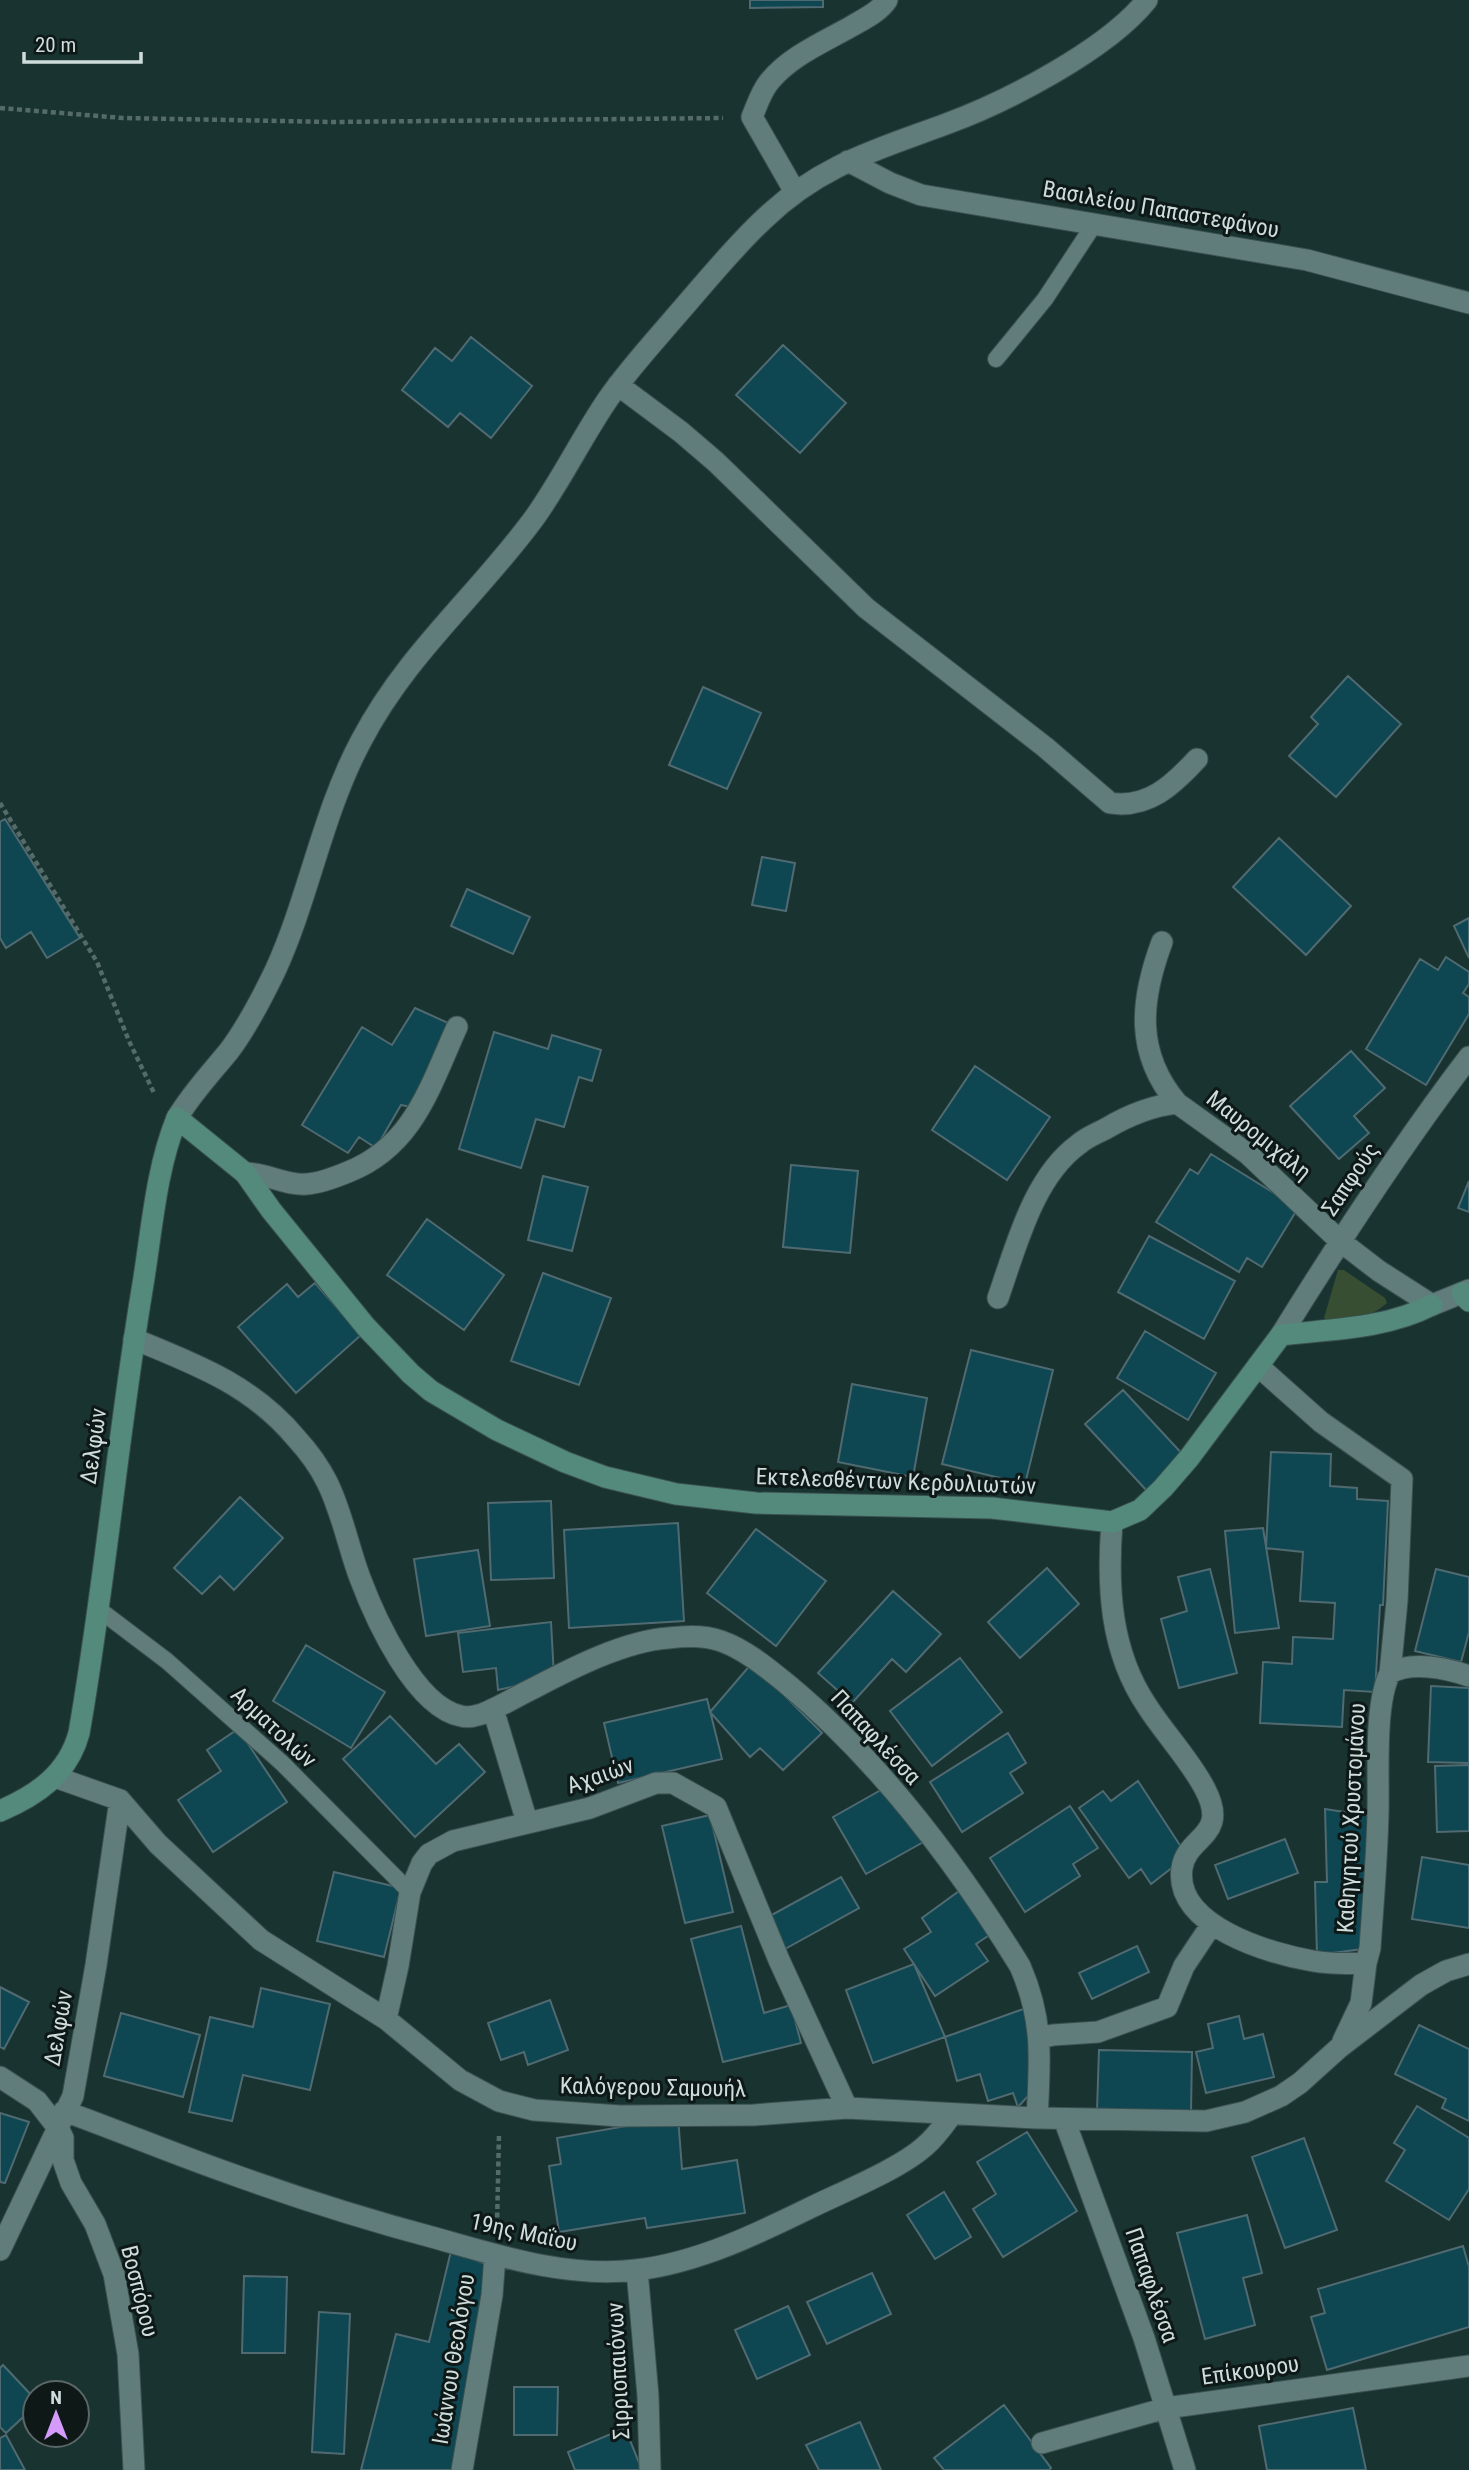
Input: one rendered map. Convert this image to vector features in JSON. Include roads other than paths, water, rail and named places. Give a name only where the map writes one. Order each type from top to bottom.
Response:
[{"type":"street","points":[[795,192],[752,117],[769,81],[785,66],[871,15],[887,0]]},
{"type":"street","points":[[177,1118],[197,1087],[247,1025],[276,969],[331,810],[359,745],[382,704],[417,656],[534,518],[618,385],[726,259],[764,218],[817,177],[874,149],[963,117],[1064,66],[1116,30],[1147,0]]},
{"type":"street","name":"Βασιλείου Παπαστεφάνου","points":[[848,161],[890,183],[921,195],[1307,260],[1469,303]]},
{"type":"street","points":[[618,385],[716,462],[866,608],[1045,747],[1110,803],[1139,803],[1154,797],[1173,785],[1197,759]]},
{"type":"street","points":[[1162,943],[1149,984],[1145,1025],[1153,1066],[1161,1084],[1177,1103]]},
{"type":"street","points":[[245,1173],[262,1174],[295,1184],[308,1184],[343,1174],[379,1156],[398,1140],[415,1116],[457,1027]]},
{"type":"street","name":"Σαπφούς","points":[[1112,1522],[1140,1510],[1189,1458],[1280,1335],[1426,1113],[1469,1057]]},
{"type":"street","name":"Μαυρομιχάλη","points":[[998,1298],[1026,1219],[1058,1165],[1080,1142],[1116,1123],[1157,1105],[1177,1103],[1248,1154],[1340,1241],[1379,1271],[1432,1305]]},
{"type":"street","name":"Εκτελεσθέντων Κερδυλιωτών","points":[[177,1118],[245,1173],[271,1210],[357,1317],[411,1374],[458,1408],[565,1462],[643,1488],[687,1496],[756,1503],[992,1508],[1112,1522]]},
{"type":"street","name":"Δελφών","points":[[0,1811],[25,1800],[55,1777],[72,1755],[79,1733],[134,1339],[160,1177],[169,1138],[177,1118]]},
{"type":"street","points":[[1280,1335],[1379,1324],[1410,1316],[1432,1305],[1467,1295]]},
{"type":"street","name":"Παπαφλέσσα","points":[[134,1339],[203,1367],[235,1384],[295,1436],[326,1480],[359,1577],[390,1643],[412,1677],[432,1700],[449,1712],[466,1717],[493,1709],[586,1663],[650,1641],[683,1637],[716,1639],[747,1654],[794,1690],[849,1741],[932,1838],[1020,1966],[1035,2007],[1040,2038],[1037,2118]]},
{"type":"street","name":"Καθηγητού Χρυστομάνου","points":[[1258,1366],[1321,1422],[1402,1479],[1397,1601],[1390,1673],[1381,1713],[1378,1817],[1370,1948],[1366,1963]]},
{"type":"street","points":[[1112,1522],[1112,1604],[1117,1643],[1123,1662],[1145,1703],[1194,1770],[1209,1797],[1212,1809],[1210,1826],[1187,1856],[1181,1869],[1186,1895],[1212,1924],[1245,1941],[1290,1956],[1336,1964],[1366,1963],[1361,2003],[1340,2046]]},
{"type":"street","points":[[1390,1673],[1406,1667],[1445,1670],[1469,1676]]},
{"type":"street","points":[[493,1709],[527,1822]]},
{"type":"street","name":"Καλόγερου Σαμουήλ","points":[[55,1777],[120,1800],[158,1844],[261,1940],[386,2018],[460,2080],[499,2101],[534,2110],[620,2116],[754,2115],[847,2108],[1037,2118],[1187,2122],[1225,2118],[1282,2096],[1340,2046]]},
{"type":"street","name":"Αχαιών","points":[[386,2018],[410,1892],[422,1864],[438,1848],[453,1841],[590,1808],[656,1783],[673,1783],[716,1807],[779,1960],[847,2108]]},
{"type":"street","name":"Δελφών","points":[[0,2250],[73,2096],[96,1965],[120,1800]]},
{"type":"street","points":[[1040,2038],[1098,2032],[1167,2007],[1184,1966],[1212,1924]]},
{"type":"street","points":[[1340,2046],[1431,1978],[1469,1964]]},
{"type":"street","name":"Βοσπόρου","points":[[0,2077],[61,2120],[63,2160],[71,2183],[95,2224],[114,2274],[128,2354],[135,2470]]},
{"type":"street","name":"19ης Μαΐου","points":[[61,2120],[361,2218],[495,2255],[581,2271],[638,2270],[673,2262],[744,2238],[834,2196],[923,2148],[936,2136],[952,2114]]},
{"type":"street","name":"Παπαφλέσσα","points":[[1064,2119],[1108,2236],[1185,2470]]},
{"type":"street","name":"Ιωάννου Θεολόγου","points":[[462,2470],[492,2295],[495,2255]]},
{"type":"street","name":"Σιρριοπαιόνων","points":[[638,2270],[648,2396],[650,2470]]},
{"type":"street","name":"Επίκουρου","points":[[1042,2443],[1166,2408],[1469,2366]]},
{"type":"lane","points":[[996,359],[1045,299],[1095,223]]},
{"type":"lane","name":"Αρματολών","points":[[97,1608],[167,1661],[282,1763],[410,1892]]}]
